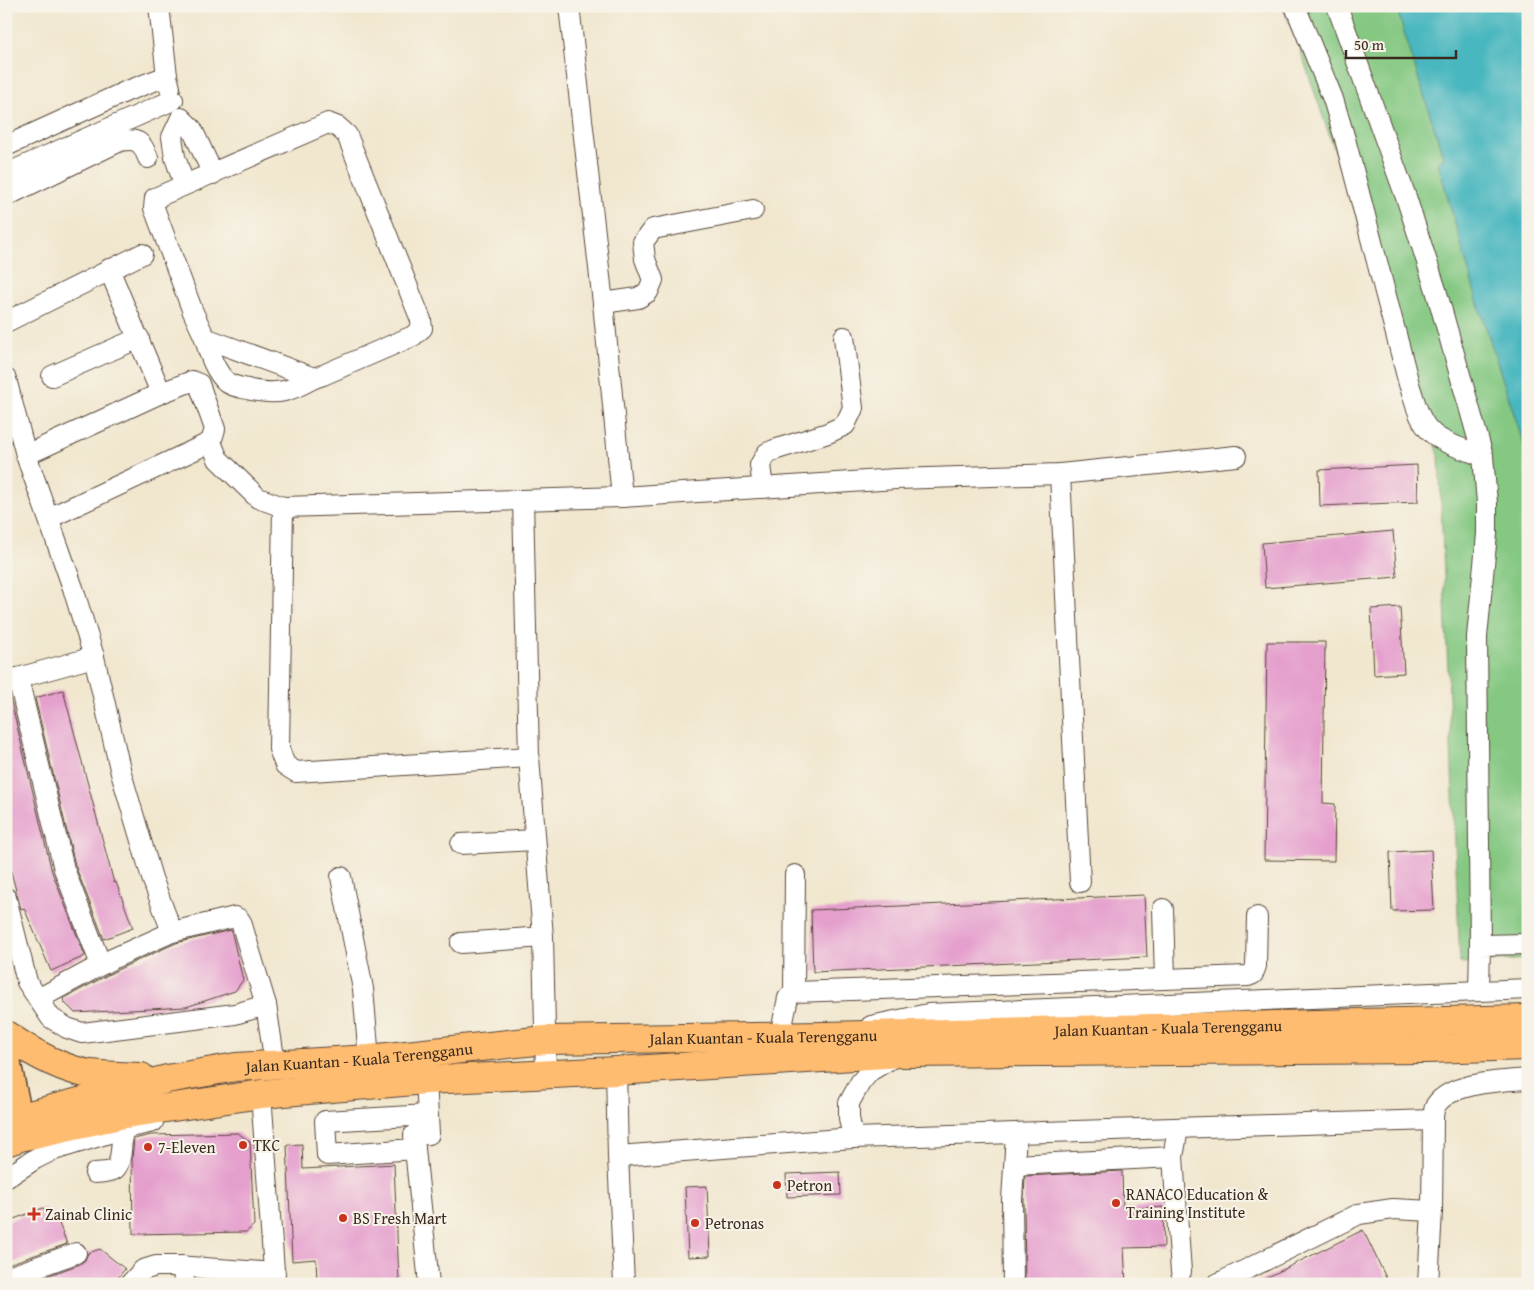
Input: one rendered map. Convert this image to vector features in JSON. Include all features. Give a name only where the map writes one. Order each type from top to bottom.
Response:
[{"type":"highway","name":"Jalan Kuantan - Kuala Terengganu","points":[[13,1130],[121,1122],[261,1101],[426,1080],[616,1071],[901,1053],[1426,1036],[1528,1019]]},
{"type":"highway","points":[[6,1035],[45,1058],[89,1074],[167,1079]]},
{"type":"highway","name":"Jalan Kuantan - Kuala Terengganu","points":[[13,1130],[167,1079],[236,1066],[369,1059],[545,1040],[780,1036],[1426,1036],[1528,1046]]},
{"type":"main road","points":[[6,1056],[13,1130]]},
{"type":"street","points":[[159,6],[167,76],[173,100],[181,118],[192,129],[213,174]]},
{"type":"street","points":[[569,6],[603,303],[622,497]]},
{"type":"street","points":[[1295,6],[1318,61],[1342,131],[1419,414],[1424,425],[1445,442],[1483,456]]},
{"type":"street","points":[[1337,6],[1407,200],[1436,290],[1483,456],[1487,503],[1487,534],[1477,637],[1479,990]]},
{"type":"street","points":[[6,146],[126,91],[167,76]]},
{"type":"street","points":[[6,174],[173,100]]},
{"type":"street","points":[[181,118],[172,137],[175,158],[184,184]]},
{"type":"street","points":[[328,123],[338,126],[347,135],[422,328],[413,336],[323,376],[314,378],[295,389],[270,393],[241,388],[228,383],[210,359],[205,338],[193,312],[154,208],[155,198],[184,184],[213,174],[265,149],[328,123]]},
{"type":"street","points":[[6,196],[120,141],[136,141],[144,146],[148,158]]},
{"type":"street","points":[[603,303],[638,298],[648,292],[653,280],[645,259],[643,242],[653,229],[753,210]]},
{"type":"street","points":[[6,322],[142,254]]},
{"type":"street","points":[[109,269],[161,393]]},
{"type":"street","points":[[763,488],[760,464],[767,454],[774,450],[828,433],[845,425],[853,408],[844,337]]},
{"type":"street","points":[[52,376],[139,338]]},
{"type":"street","points":[[205,338],[314,378]]},
{"type":"street","points":[[6,379],[26,455],[73,588],[94,657],[121,773],[152,878],[172,932]]},
{"type":"street","points":[[26,455],[161,393],[192,381],[199,384],[215,430],[211,442],[218,459],[258,498],[282,507],[622,497],[896,478],[1060,474],[1236,456]]},
{"type":"street","points":[[49,518],[211,442]]},
{"type":"street","points":[[1060,474],[1080,882]]},
{"type":"street","points":[[523,500],[529,757],[543,937],[546,1074]]},
{"type":"street","points":[[282,507],[279,749],[285,765],[296,772],[529,757]]},
{"type":"street","points":[[94,657],[12,680],[64,869],[101,965]]},
{"type":"street","points":[[461,844],[535,840]]},
{"type":"street","points":[[794,992],[795,875]]},
{"type":"street","points":[[341,877],[363,989],[369,1059]]},
{"type":"street","points":[[6,898],[10,931],[27,982],[52,1018],[67,1028],[82,1033],[235,1014],[266,1005]]},
{"type":"street","points":[[1163,910],[1165,979]]},
{"type":"street","points":[[38,999],[101,965],[172,932],[235,917],[239,919],[266,1005],[275,1064]]},
{"type":"street","points":[[780,1036],[788,998],[794,992],[1248,976],[1253,974],[1256,966],[1257,917]]},
{"type":"street","points":[[461,943],[543,937]]},
{"type":"street","points":[[1480,945],[1528,944]]},
{"type":"street","points":[[823,1036],[928,1014],[1528,989]]},
{"type":"street","points":[[853,1138],[849,1118],[850,1103],[860,1083],[870,1071],[901,1053]]},
{"type":"street","points":[[616,1071],[624,1284]]},
{"type":"street","points":[[1426,1283],[1432,1211],[1432,1120],[1435,1107],[1441,1099],[1477,1084],[1528,1079]]},
{"type":"street","points":[[426,1080],[429,1134],[414,1135],[429,1284]]},
{"type":"street","points":[[130,1284],[144,1270],[156,1266],[183,1275],[275,1278],[261,1101]]},
{"type":"street","points":[[415,1149],[328,1156],[325,1121],[428,1115]]},
{"type":"street","points":[[618,1156],[853,1138],[1432,1120]]},
{"type":"street","points":[[13,1174],[51,1151],[121,1122],[119,1164],[115,1169],[108,1172],[95,1173]]},
{"type":"street","points":[[1178,1128],[1173,1157],[1181,1272]]},
{"type":"street","points":[[13,1130],[18,1160],[13,1174]]},
{"type":"street","points":[[1013,1284],[1012,1200],[1016,1134]]},
{"type":"street","points":[[1015,1165],[1173,1157]]},
{"type":"street","points":[[1217,1284],[1359,1214],[1393,1210],[1432,1211]]},
{"type":"street","points":[[6,1278],[76,1253]]},
{"type":"green space","points":[[1282,6],[1396,6],[1444,159],[1438,162],[1477,300],[1528,457],[1528,959],[1460,963],[1439,455],[1296,38]]},
{"type":"water","points":[[1396,6],[1528,6],[1528,457],[1477,300],[1438,162],[1444,159]]},
{"type":"building","points":[[1417,465],[1418,502],[1320,506],[1319,470]]},
{"type":"building","points":[[1393,531],[1397,577],[1265,588],[1262,543]]},
{"type":"building","points":[[1400,607],[1404,673],[1374,675],[1371,609]]},
{"type":"building","points":[[1267,642],[1325,642],[1323,803],[1335,804],[1334,861],[1264,860]]},
{"type":"building","points":[[63,690],[114,883],[116,882],[133,928],[104,939],[75,865],[35,698]]},
{"type":"building","points":[[6,693],[9,693],[52,872],[85,956],[51,971],[24,908],[21,909],[6,853]]},
{"type":"building","points":[[1431,850],[1434,910],[1392,911],[1390,852]]},
{"type":"building","points":[[1144,895],[1147,957],[813,972],[811,910]]},
{"type":"building","points":[[231,930],[243,980],[235,991],[186,1007],[75,1013],[64,1002],[63,999],[117,970],[176,943]]},
{"type":"building","points":[[238,1133],[250,1142],[254,1225],[246,1232],[133,1234],[132,1158],[134,1139],[151,1135]]},
{"type":"building","name":"BS Fresh Mart","points":[[302,1144],[303,1169],[394,1164],[399,1281],[317,1284],[316,1259],[292,1261],[287,1145]]},
{"type":"building","points":[[1122,1171],[1123,1209],[1163,1207],[1164,1247],[1124,1248],[1126,1284],[1025,1284],[1025,1176]]},
{"type":"building","points":[[840,1172],[841,1195],[787,1197],[786,1174]]},
{"type":"building","points":[[707,1186],[710,1256],[688,1257],[685,1187]]},
{"type":"building","points":[[43,1208],[57,1218],[67,1244],[6,1265],[6,1222]]},
{"type":"building","points":[[1363,1230],[1389,1284],[1254,1284]]},
{"type":"building","points":[[100,1249],[125,1269],[113,1284],[25,1284],[80,1264],[85,1260],[88,1253]]},
{"type":"place","name":"TKC","points":[[243,1145]]},
{"type":"place","name":"7-Eleven","points":[[148,1147]]},
{"type":"place","name":"Petron","points":[[777,1185]]},
{"type":"place","name":"RANACO Education & Training Institute","points":[[1116,1203]]},
{"type":"place","name":"Zainab Clinic","points":[[34,1214]]},
{"type":"place","name":"BS Fresh Mart","points":[[343,1218]]},
{"type":"place","name":"Petronas","points":[[695,1223]]}]
